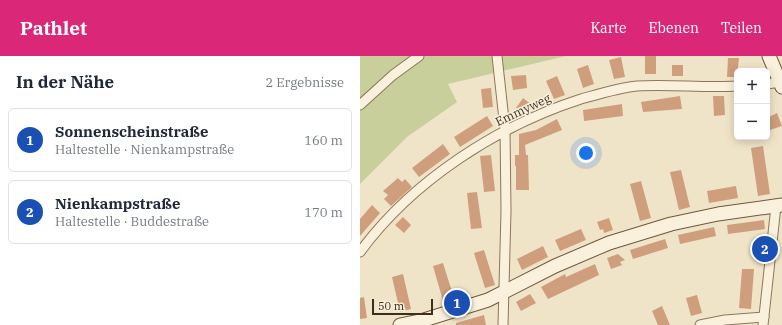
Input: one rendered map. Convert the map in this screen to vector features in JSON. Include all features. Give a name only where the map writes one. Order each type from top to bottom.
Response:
[{"type":"street","points":[[360,105],[393,75],[419,56]]},
{"type":"street","points":[[497,56],[505,129],[505,293],[503,325]]},
{"type":"street","points":[[769,56],[781,84],[770,84]]},
{"type":"street","name":"Emmyweg","points":[[360,252],[392,215],[420,187],[505,129],[553,108],[600,94],[636,86],[734,86]]},
{"type":"street","points":[[400,325],[469,306],[505,293],[555,266],[609,243],[671,224],[702,217],[779,205],[763,321],[725,320],[700,325]]},
{"type":"green space","points":[[360,56],[566,56],[448,84],[457,102],[407,137],[360,184]]},
{"type":"building","points":[[645,56],[656,56],[656,74],[645,74]]},
{"type":"building","points":[[621,57],[625,77],[614,79],[609,60]]},
{"type":"building","points":[[728,58],[739,58],[738,68],[734,68],[734,77],[727,77]]},
{"type":"building","points":[[588,65],[594,84],[583,88],[577,69]]},
{"type":"building","points":[[672,65],[683,65],[683,76],[672,76]]},
{"type":"building","points":[[526,75],[527,88],[513,90],[511,76]]},
{"type":"building","points":[[557,76],[565,95],[554,99],[546,81]]},
{"type":"building","points":[[491,88],[493,107],[483,108],[481,89]]},
{"type":"building","points":[[680,96],[682,109],[643,112],[641,102]]},
{"type":"building","points":[[713,96],[724,96],[725,115],[714,116]]},
{"type":"building","points":[[523,98],[532,105],[525,114],[516,108]]},
{"type":"building","points":[[622,104],[623,116],[584,121],[583,110]]},
{"type":"building","points":[[777,113],[782,126],[770,130],[770,116]]},
{"type":"building","points":[[487,116],[493,126],[460,147],[454,137]]},
{"type":"building","points":[[557,119],[562,130],[525,145],[526,155],[528,155],[529,190],[516,190],[515,155],[519,155],[519,134],[536,130]]},
{"type":"building","points":[[443,144],[450,154],[419,177],[412,168]]},
{"type":"building","points":[[763,146],[770,194],[758,196],[751,148]]},
{"type":"building","points":[[491,155],[495,191],[484,192],[480,156]]},
{"type":"building","points":[[681,170],[690,207],[679,210],[670,172]]},
{"type":"building","points":[[398,178],[402,182],[405,179],[412,187],[391,206],[384,199],[388,195],[383,191]]},
{"type":"building","points":[[641,181],[651,218],[640,221],[630,184]]},
{"type":"building","points":[[736,186],[738,198],[709,203],[707,191]]},
{"type":"building","points":[[477,192],[482,228],[471,229],[467,193]]},
{"type":"building","points":[[372,205],[380,213],[360,236],[360,219]]},
{"type":"building","points":[[403,217],[411,225],[404,233],[395,225]]},
{"type":"building","points":[[609,218],[613,230],[604,233],[603,229],[600,230],[597,222]]},
{"type":"building","points":[[764,220],[765,229],[728,234],[727,225]]},
{"type":"building","points":[[714,227],[716,236],[680,244],[678,235]]},
{"type":"building","points":[[581,229],[586,240],[560,251],[555,240]]},
{"type":"building","points":[[665,239],[668,248],[633,259],[630,250]]},
{"type":"building","points":[[543,246],[548,257],[522,270],[517,259]]},
{"type":"building","points":[[484,250],[495,285],[485,288],[474,253]]},
{"type":"building","points":[[618,254],[625,260],[620,262],[622,265],[611,269],[607,258]]},
{"type":"building","points":[[443,263],[454,298],[443,301],[433,266]]},
{"type":"building","points":[[595,264],[599,275],[548,299],[541,287],[565,274],[566,277]]},
{"type":"building","points":[[742,269],[754,269],[751,309],[739,308]]},
{"type":"building","points":[[403,274],[411,309],[400,312],[392,277]]},
{"type":"building","points":[[530,294],[536,303],[521,311],[516,302]]},
{"type":"building","points":[[697,295],[702,313],[691,316],[686,298]]},
{"type":"building","points":[[364,297],[367,318],[360,319],[360,298]]},
{"type":"building","points":[[662,306],[670,325],[658,325],[652,311]]},
{"type":"building","points":[[484,315],[486,325],[456,325],[456,323]]},
{"type":"place","name":"Nienkampstraße","points":[[765,249]]},
{"type":"place","name":"Sonnenscheinstraße","points":[[457,303]]}]
